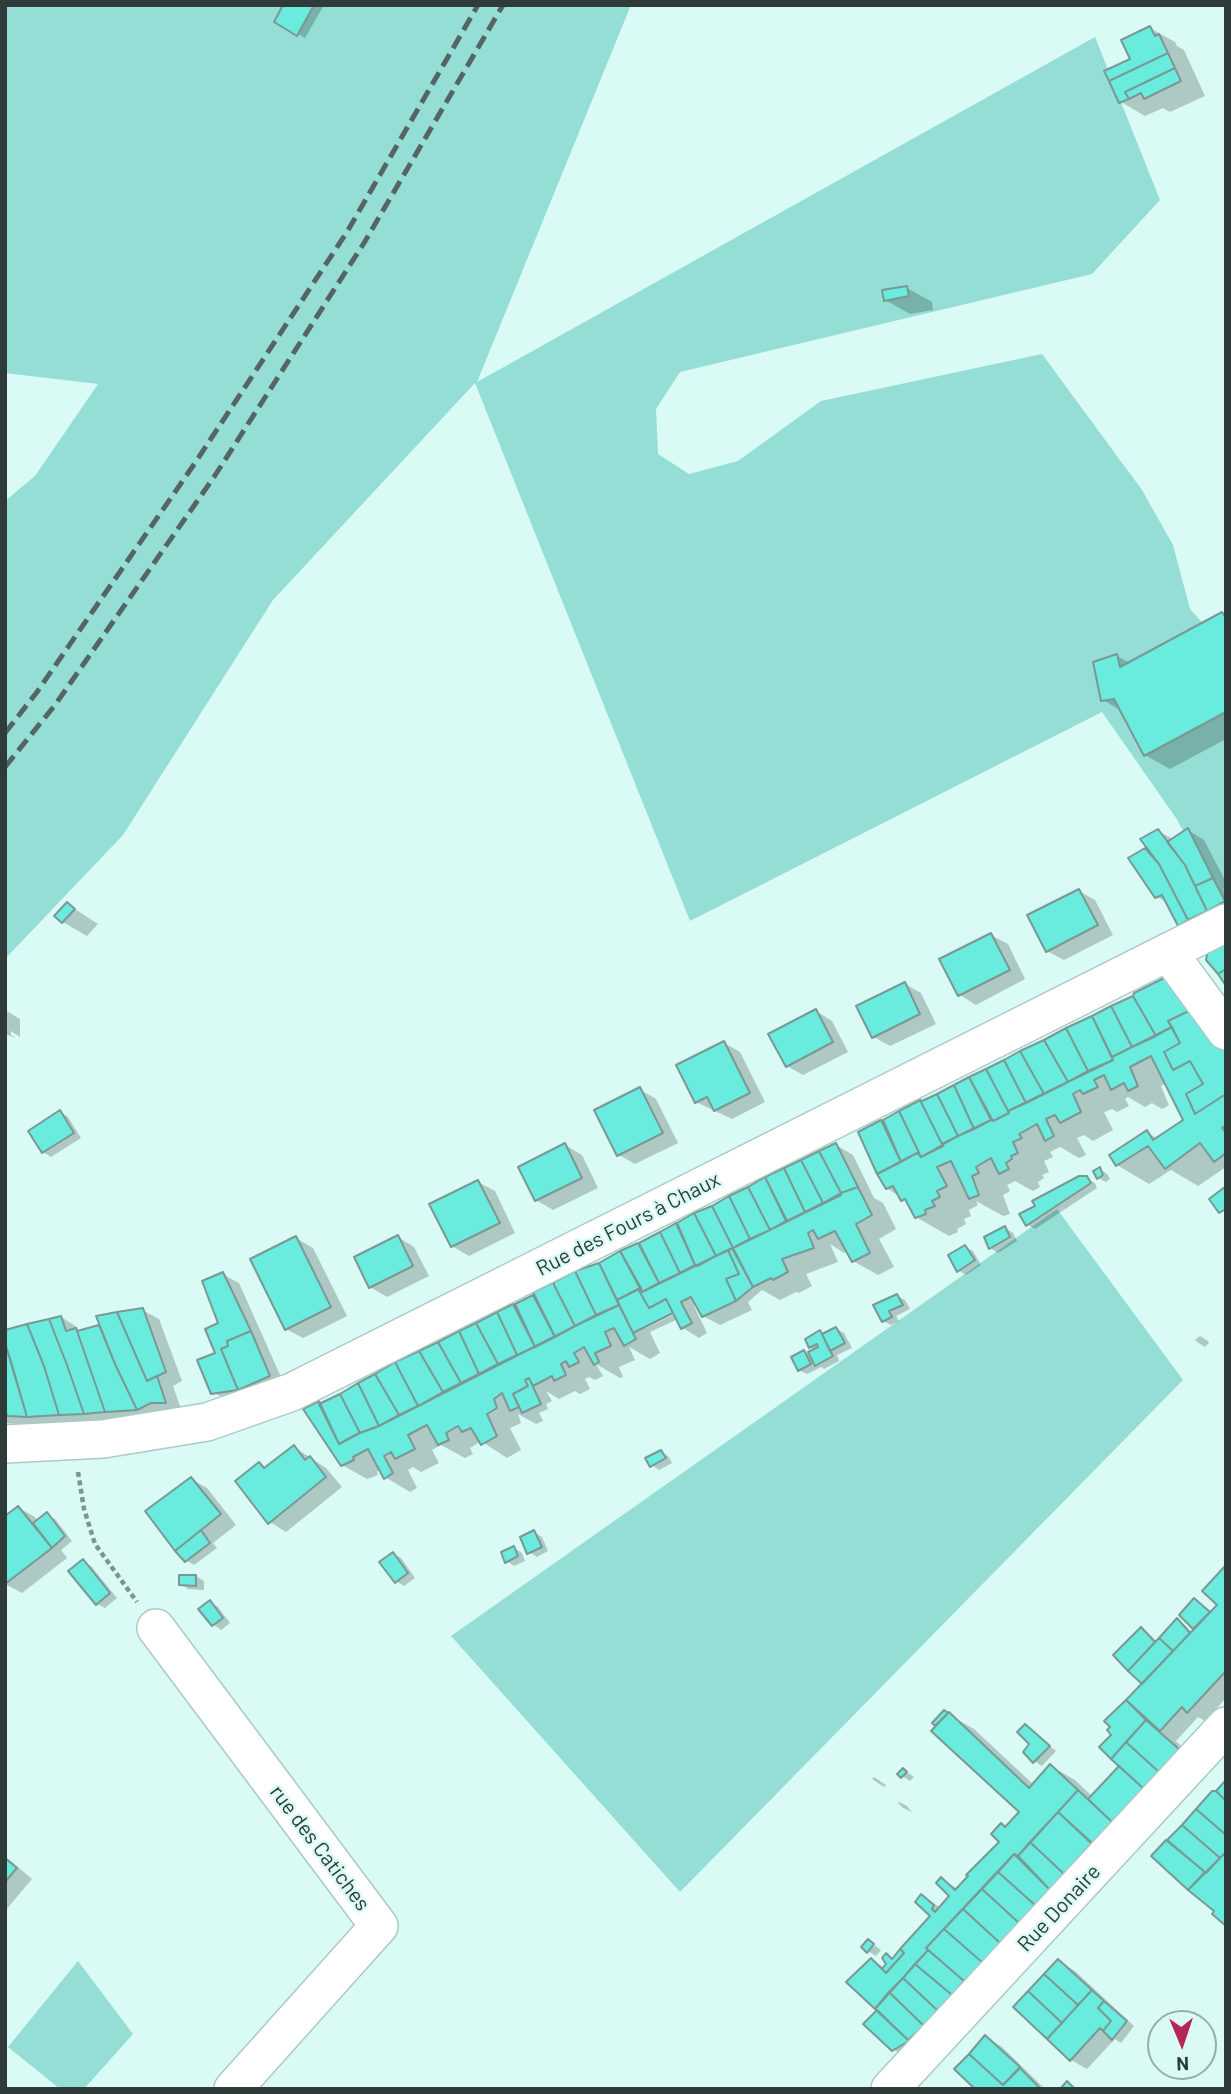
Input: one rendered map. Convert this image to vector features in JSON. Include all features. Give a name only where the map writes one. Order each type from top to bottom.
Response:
[{"type":"street","name":"Rue des Fours à Chaux","points":[[5,1444],[103,1439],[207,1422],[292,1392],[1226,923]]},
{"type":"street","points":[[1168,952],[1226,1031]]},
{"type":"street","name":"rue des Catiches","points":[[156,1628],[379,1926],[233,2089]]},
{"type":"street","name":"Rue Donaire","points":[[890,2089],[1226,1726]]},
{"type":"path","points":[[76,1441],[84,1509],[94,1545],[156,1628]]},
{"type":"shaded area","points":[[5,5],[631,5],[477,382],[1095,37],[1160,200],[1092,274],[680,372],[656,409],[658,454],[689,474],[738,461],[821,401],[1042,354],[1142,490],[1173,545],[1190,609],[1226,649],[1226,907],[1176,818],[1102,712],[690,921],[475,383],[273,600],[123,835],[5,959],[5,501],[35,476],[98,384],[5,373]]},
{"type":"shaded area","points":[[1057,1209],[1183,1380],[680,1892],[451,1636]]},
{"type":"shaded area","points":[[78,1961],[133,2034],[84,2089],[60,2089],[8,2047]]},
{"type":"building","points":[[283,5],[314,5],[297,36],[274,22]]},
{"type":"building","points":[[1150,26],[1155,36],[1159,34],[1168,53],[1109,81],[1104,71],[1130,59],[1121,40]]},
{"type":"building","points":[[1168,53],[1175,68],[1125,92],[1129,99],[1119,103],[1109,81]]},
{"type":"building","points":[[1175,68],[1181,81],[1144,99],[1141,93],[1129,99],[1125,92]]},
{"type":"building","points":[[907,286],[909,296],[884,301],[882,290]]},
{"type":"building","points":[[1222,612],[1226,618],[1226,712],[1144,756],[1114,699],[1101,701],[1093,662],[1117,654],[1120,667]]},
{"type":"building","points":[[1188,828],[1213,878],[1195,886],[1185,865],[1167,842]]},
{"type":"building","points":[[1158,829],[1185,865],[1207,911],[1188,920],[1159,864],[1140,839]]},
{"type":"building","points":[[1145,848],[1159,864],[1188,920],[1178,926],[1162,895],[1155,898],[1128,858]]},
{"type":"building","points":[[1213,878],[1225,901],[1207,911],[1195,886]]},
{"type":"building","points":[[1079,889],[1098,925],[1046,952],[1027,915]]},
{"type":"building","points":[[67,902],[75,909],[62,923],[54,916]]},
{"type":"building","points":[[991,933],[1010,970],[958,996],[939,959]]},
{"type":"building","points":[[1226,941],[1226,969],[1218,974],[1206,960],[1208,950]]},
{"type":"building","points":[[1226,969],[1226,986],[1218,974]]},
{"type":"building","points":[[1164,978],[1177,981],[1195,1008],[1168,1021],[1172,1027],[1156,1036],[1133,996]]},
{"type":"building","points":[[905,982],[920,1014],[872,1038],[856,1006]]},
{"type":"building","points":[[1133,996],[1156,1036],[1132,1047],[1111,1006]]},
{"type":"building","points":[[1111,1006],[1132,1047],[1112,1057],[1092,1016]]},
{"type":"building","points":[[1195,1008],[1226,1050],[1226,1094],[1195,1114],[1186,1094],[1203,1084],[1190,1061],[1173,1070],[1164,1052],[1180,1043],[1168,1021]]},
{"type":"building","points":[[816,1009],[833,1042],[786,1067],[768,1034]]},
{"type":"building","points":[[1092,1016],[1113,1060],[1088,1071],[1066,1028]]},
{"type":"building","points":[[1172,1027],[1180,1043],[1164,1052],[1173,1070],[1190,1061],[1203,1084],[1186,1094],[1195,1114],[1226,1094],[1226,1125],[1222,1128],[1226,1133],[1226,1153],[1214,1162],[1200,1143],[1165,1169],[1148,1146],[1116,1166],[1109,1155],[1147,1130],[1153,1140],[1183,1120],[1151,1056],[1130,1067],[1138,1086],[1128,1091],[1124,1083],[1111,1090],[1104,1075],[1094,1080],[1098,1087],[1083,1094],[1080,1090],[1073,1094],[1081,1112],[1060,1123],[1055,1115],[1046,1119],[1054,1136],[1045,1141],[1037,1124],[1019,1134],[1022,1138],[1013,1142],[1018,1153],[1011,1156],[1012,1159],[1006,1163],[1009,1169],[999,1174],[991,1158],[976,1167],[979,1173],[972,1176],[979,1195],[969,1199],[951,1161],[937,1167],[947,1186],[937,1191],[940,1197],[932,1201],[935,1206],[925,1210],[926,1214],[915,1218],[905,1199],[901,1201],[893,1186],[886,1189],[877,1174],[917,1153],[921,1157],[1113,1060],[1112,1057]]},
{"type":"building","points":[[1066,1028],[1088,1071],[1068,1082],[1044,1040]]},
{"type":"building","points":[[1044,1040],[1068,1082],[1044,1094],[1020,1051]]},
{"type":"building","points":[[724,1041],[750,1093],[714,1111],[707,1097],[695,1103],[676,1065]]},
{"type":"building","points":[[1020,1051],[1044,1094],[1026,1103],[1004,1060]]},
{"type":"building","points":[[1004,1060],[1026,1103],[1008,1111],[986,1069]]},
{"type":"building","points":[[986,1069],[1009,1113],[993,1121],[969,1077]]},
{"type":"building","points":[[969,1077],[991,1120],[974,1129],[954,1085]]},
{"type":"building","points":[[954,1085],[974,1129],[958,1136],[937,1094]]},
{"type":"building","points":[[640,1087],[663,1133],[617,1156],[594,1110]]},
{"type":"building","points":[[937,1094],[958,1136],[942,1144],[920,1100]]},
{"type":"building","points":[[920,1100],[943,1146],[921,1157],[899,1111]]},
{"type":"building","points":[[60,1110],[74,1133],[42,1153],[28,1131]]},
{"type":"building","points":[[899,1111],[921,1157],[917,1153],[901,1162],[883,1120]]},
{"type":"building","points":[[881,1120],[901,1162],[877,1174],[858,1132]]},
{"type":"building","points":[[565,1143],[582,1178],[535,1201],[518,1167]]},
{"type":"building","points":[[836,1143],[858,1187],[841,1193],[819,1151]]},
{"type":"building","points":[[819,1151],[841,1193],[823,1203],[801,1160]]},
{"type":"building","points":[[801,1160],[823,1203],[805,1212],[784,1168]]},
{"type":"building","points":[[1100,1167],[1103,1175],[1097,1179],[1093,1171]]},
{"type":"building","points":[[784,1168],[805,1212],[787,1221],[765,1177]]},
{"type":"building","points":[[1079,1176],[1087,1176],[1091,1183],[1026,1226],[1019,1214],[1035,1206],[1032,1201]]},
{"type":"building","points":[[765,1177],[786,1221],[770,1230],[748,1187]]},
{"type":"building","points":[[478,1180],[500,1223],[451,1247],[429,1204]]},
{"type":"building","points":[[1226,1186],[1226,1209],[1219,1213],[1209,1199]]},
{"type":"building","points":[[748,1187],[770,1230],[750,1239],[729,1196]]},
{"type":"building","points":[[858,1187],[872,1215],[856,1224],[870,1253],[852,1262],[835,1231],[818,1239],[813,1230],[808,1233],[814,1248],[782,1259],[788,1272],[753,1287],[733,1248]]},
{"type":"building","points":[[729,1196],[750,1239],[733,1248],[712,1206]]},
{"type":"building","points":[[712,1206],[733,1248],[716,1256],[694,1213]]},
{"type":"building","points":[[694,1213],[716,1256],[698,1266],[695,1265],[677,1223]]},
{"type":"building","points":[[676,1223],[695,1265],[680,1273],[660,1232]]},
{"type":"building","points":[[1005,1226],[1010,1237],[989,1249],[984,1237]]},
{"type":"building","points":[[660,1232],[680,1273],[659,1283],[639,1243]]},
{"type":"building","points":[[398,1235],[413,1266],[369,1288],[354,1257]]},
{"type":"building","points":[[296,1236],[331,1307],[285,1330],[250,1259]]},
{"type":"building","points":[[638,1243],[659,1283],[642,1292],[620,1251]]},
{"type":"building","points":[[965,1245],[975,1260],[957,1272],[948,1255]]},
{"type":"building","points":[[732,1248],[753,1287],[736,1301],[726,1279],[739,1274],[728,1250]]},
{"type":"building","points":[[728,1250],[739,1274],[726,1279],[736,1301],[702,1317],[691,1297],[681,1302],[692,1323],[681,1329],[666,1299],[649,1308],[638,1289],[641,1288],[642,1292]]},
{"type":"building","points":[[620,1251],[641,1288],[617,1300],[599,1263]]},
{"type":"building","points":[[599,1263],[619,1305],[596,1315],[575,1271]]},
{"type":"building","points":[[575,1271],[596,1315],[575,1326],[554,1282]]},
{"type":"building","points":[[223,1272],[251,1331],[227,1341],[228,1346],[221,1349],[238,1390],[211,1394],[197,1360],[215,1353],[205,1329],[218,1323],[202,1281]]},
{"type":"building","points":[[554,1282],[575,1326],[555,1337],[533,1292]]},
{"type":"building","points":[[638,1289],[649,1308],[666,1299],[673,1313],[633,1333],[617,1300]]},
{"type":"building","points":[[897,1294],[903,1305],[889,1311],[892,1317],[882,1322],[873,1305]]},
{"type":"building","points":[[533,1295],[555,1337],[535,1347],[515,1304]]},
{"type":"building","points":[[513,1304],[535,1347],[517,1355],[497,1312]]},
{"type":"building","points":[[619,1305],[636,1339],[624,1346],[614,1328],[605,1332],[611,1346],[595,1353],[599,1362],[594,1365],[584,1347],[574,1353],[579,1362],[569,1367],[566,1361],[561,1364],[566,1375],[554,1381],[552,1376],[533,1386],[529,1378],[525,1380],[528,1386],[513,1394],[519,1407],[510,1411],[502,1393],[494,1399],[497,1408],[487,1414],[497,1436],[481,1445],[471,1428],[462,1432],[458,1426],[446,1433],[449,1440],[438,1445],[427,1425],[408,1435],[415,1449],[395,1459],[391,1452],[384,1456],[393,1473],[384,1479],[368,1449],[341,1466],[303,1409],[319,1401],[339,1444]]},
{"type":"building","points":[[143,1308],[166,1372],[147,1381],[117,1312]]},
{"type":"building","points":[[117,1312],[147,1381],[157,1376],[166,1403],[151,1403],[137,1410],[96,1316]]},
{"type":"building","points":[[497,1312],[517,1355],[498,1364],[476,1323]]},
{"type":"building","points":[[61,1316],[66,1331],[76,1328],[105,1412],[84,1414],[49,1319]]},
{"type":"building","points":[[49,1319],[84,1414],[59,1415],[44,1366],[27,1324]]},
{"type":"building","points":[[476,1323],[498,1364],[479,1374],[459,1331]]},
{"type":"building","points":[[27,1324],[44,1366],[59,1415],[27,1417],[5,1343],[5,1330]]},
{"type":"building","points":[[99,1325],[137,1410],[105,1412],[77,1331]]},
{"type":"building","points":[[836,1327],[845,1343],[830,1351],[822,1334]]},
{"type":"building","points":[[820,1330],[833,1356],[815,1366],[808,1352],[818,1347],[817,1344],[809,1348],[805,1339]]},
{"type":"building","points":[[251,1331],[270,1376],[238,1390],[221,1349],[228,1346],[227,1341]]},
{"type":"building","points":[[459,1331],[479,1374],[461,1383],[438,1342]]},
{"type":"building","points":[[438,1342],[461,1383],[443,1392],[419,1351]]},
{"type":"building","points":[[5,1343],[27,1417],[8,1416],[5,1413]]},
{"type":"building","points":[[804,1350],[811,1364],[798,1371],[791,1357]]},
{"type":"building","points":[[419,1351],[443,1392],[418,1406],[395,1362]]},
{"type":"building","points":[[395,1362],[418,1406],[399,1415],[375,1374]]},
{"type":"building","points":[[375,1374],[399,1415],[379,1426],[358,1383]]},
{"type":"building","points":[[529,1378],[541,1404],[522,1413],[513,1394],[528,1386],[525,1380]]},
{"type":"building","points":[[358,1383],[379,1426],[360,1433],[340,1394]]},
{"type":"building","points":[[340,1394],[360,1433],[339,1444],[319,1404]]},
{"type":"building","points":[[294,1445],[305,1460],[310,1456],[326,1477],[268,1524],[235,1481],[259,1462],[264,1468]]},
{"type":"building","points":[[661,1450],[666,1458],[650,1467],[645,1458]]},
{"type":"building","points":[[191,1477],[221,1514],[175,1551],[145,1511]]},
{"type":"building","points":[[18,1506],[52,1548],[5,1584],[5,1516]]},
{"type":"building","points":[[47,1512],[65,1536],[52,1548],[33,1523]]},
{"type":"building","points":[[201,1530],[210,1543],[185,1562],[175,1551]]},
{"type":"building","points":[[534,1530],[542,1547],[527,1554],[520,1537]]},
{"type":"building","points":[[514,1546],[518,1556],[505,1563],[501,1552]]},
{"type":"building","points":[[393,1552],[408,1573],[395,1583],[379,1562]]},
{"type":"building","points":[[83,1559],[110,1593],[96,1605],[68,1571]]},
{"type":"building","points":[[1226,1565],[1226,1671],[1187,1713],[1182,1707],[1160,1731],[1126,1700],[1217,1605],[1202,1591]]},
{"type":"building","points":[[179,1575],[196,1575],[196,1586],[179,1585]]},
{"type":"building","points":[[1194,1598],[1210,1612],[1193,1629],[1179,1615]]},
{"type":"building","points":[[210,1600],[223,1618],[212,1626],[198,1609]]},
{"type":"building","points":[[1177,1618],[1190,1633],[1173,1651],[1159,1638]]},
{"type":"building","points":[[1141,1627],[1155,1642],[1128,1671],[1113,1655]]},
{"type":"building","points":[[1159,1638],[1173,1651],[1142,1684],[1128,1671]]},
{"type":"building","points":[[1126,1700],[1146,1720],[1111,1759],[1099,1747],[1111,1735],[1107,1730],[1110,1727],[1104,1721]]},
{"type":"building","points":[[944,1710],[948,1713],[935,1726],[932,1723]]},
{"type":"building","points":[[949,1712],[1029,1788],[1050,1764],[1078,1790],[1018,1856],[1014,1854],[926,1948],[928,1950],[875,2009],[846,1982],[871,1958],[886,1973],[904,1953],[900,1949],[930,1916],[915,1902],[921,1894],[934,1905],[932,1909],[935,1912],[949,1896],[936,1883],[941,1877],[955,1890],[999,1842],[991,1834],[1001,1823],[1005,1827],[1019,1812],[931,1731]]},
{"type":"building","points":[[1146,1720],[1180,1750],[1159,1772],[1126,1742]]},
{"type":"building","points":[[1025,1724],[1050,1746],[1033,1763],[1023,1752],[1029,1744],[1017,1732]]},
{"type":"building","points":[[1126,1742],[1159,1772],[1144,1789],[1111,1759]]},
{"type":"building","points":[[1119,1766],[1144,1789],[1112,1822],[1088,1799]]},
{"type":"building","points":[[903,1768],[907,1772],[901,1778],[897,1774]]},
{"type":"building","points":[[1226,1780],[1226,1801],[1216,1791]]},
{"type":"building","points":[[1078,1790],[1112,1822],[1093,1845],[1058,1812]]},
{"type":"building","points":[[1212,1791],[1216,1791],[1226,1801],[1226,1835],[1196,1809]]},
{"type":"building","points":[[1196,1809],[1226,1835],[1226,1852],[1220,1858],[1182,1825]]},
{"type":"building","points":[[1058,1812],[1092,1843],[1064,1874],[1030,1842]]},
{"type":"building","points":[[1182,1825],[1220,1858],[1206,1873],[1167,1840]]},
{"type":"building","points":[[1166,1840],[1205,1872],[1188,1890],[1151,1856]]},
{"type":"building","points":[[1030,1842],[1064,1874],[1050,1890],[1018,1856]]},
{"type":"building","points":[[1226,1852],[1226,1926],[1212,1914],[1214,1911],[1188,1890]]},
{"type":"building","points":[[1014,1854],[1050,1890],[1036,1906],[998,1872]]},
{"type":"building","points":[[5,1858],[17,1868],[5,1882]]},
{"type":"building","points":[[998,1872],[1036,1906],[1019,1923],[982,1889]]},
{"type":"building","points":[[982,1889],[1019,1923],[1000,1943],[963,1909]]},
{"type":"building","points":[[963,1909],[1000,1943],[983,1963],[944,1929]]},
{"type":"building","points":[[944,1929],[983,1963],[964,1981],[926,1948]]},
{"type":"building","points":[[868,1939],[874,1944],[867,1953],[861,1947]]},
{"type":"building","points":[[900,1949],[904,1953],[886,1973],[882,1969],[886,1964],[882,1958],[886,1953],[892,1959]]},
{"type":"building","points":[[928,1950],[964,1981],[952,1995],[915,1964]]},
{"type":"building","points":[[1058,1959],[1092,1990],[1078,2005],[1044,1974]]},
{"type":"building","points":[[915,1964],[952,1995],[938,2011],[903,1978]]},
{"type":"building","points":[[1044,1974],[1078,2005],[1062,2023],[1028,1991]]},
{"type":"building","points":[[903,1978],[938,2011],[924,2026],[889,1992]]},
{"type":"building","points":[[1092,1990],[1104,2001],[1098,2008],[1111,2021],[1103,2031],[1100,2028],[1070,2061],[1047,2039]]},
{"type":"building","points":[[1028,1991],[1062,2023],[1047,2039],[1013,2007]]},
{"type":"building","points":[[889,1992],[924,2026],[908,2040],[875,2009]]},
{"type":"building","points":[[1104,2001],[1127,2021],[1112,2040],[1103,2031],[1111,2021],[1098,2008]]},
{"type":"building","points":[[877,2010],[909,2041],[892,2051],[863,2024]]},
{"type":"building","points":[[985,2035],[1020,2067],[1003,2085],[969,2054]]},
{"type":"building","points":[[969,2054],[1003,2085],[1020,2068],[1040,2088],[975,2089],[954,2069]]},
{"type":"building","points":[[1067,2081],[1075,2089],[1060,2089]]},
{"type":"railway","points":[[5,733],[37,692],[195,463],[347,232],[478,5]]},
{"type":"railway","points":[[5,767],[55,705],[214,477],[364,243],[503,5]]}]
